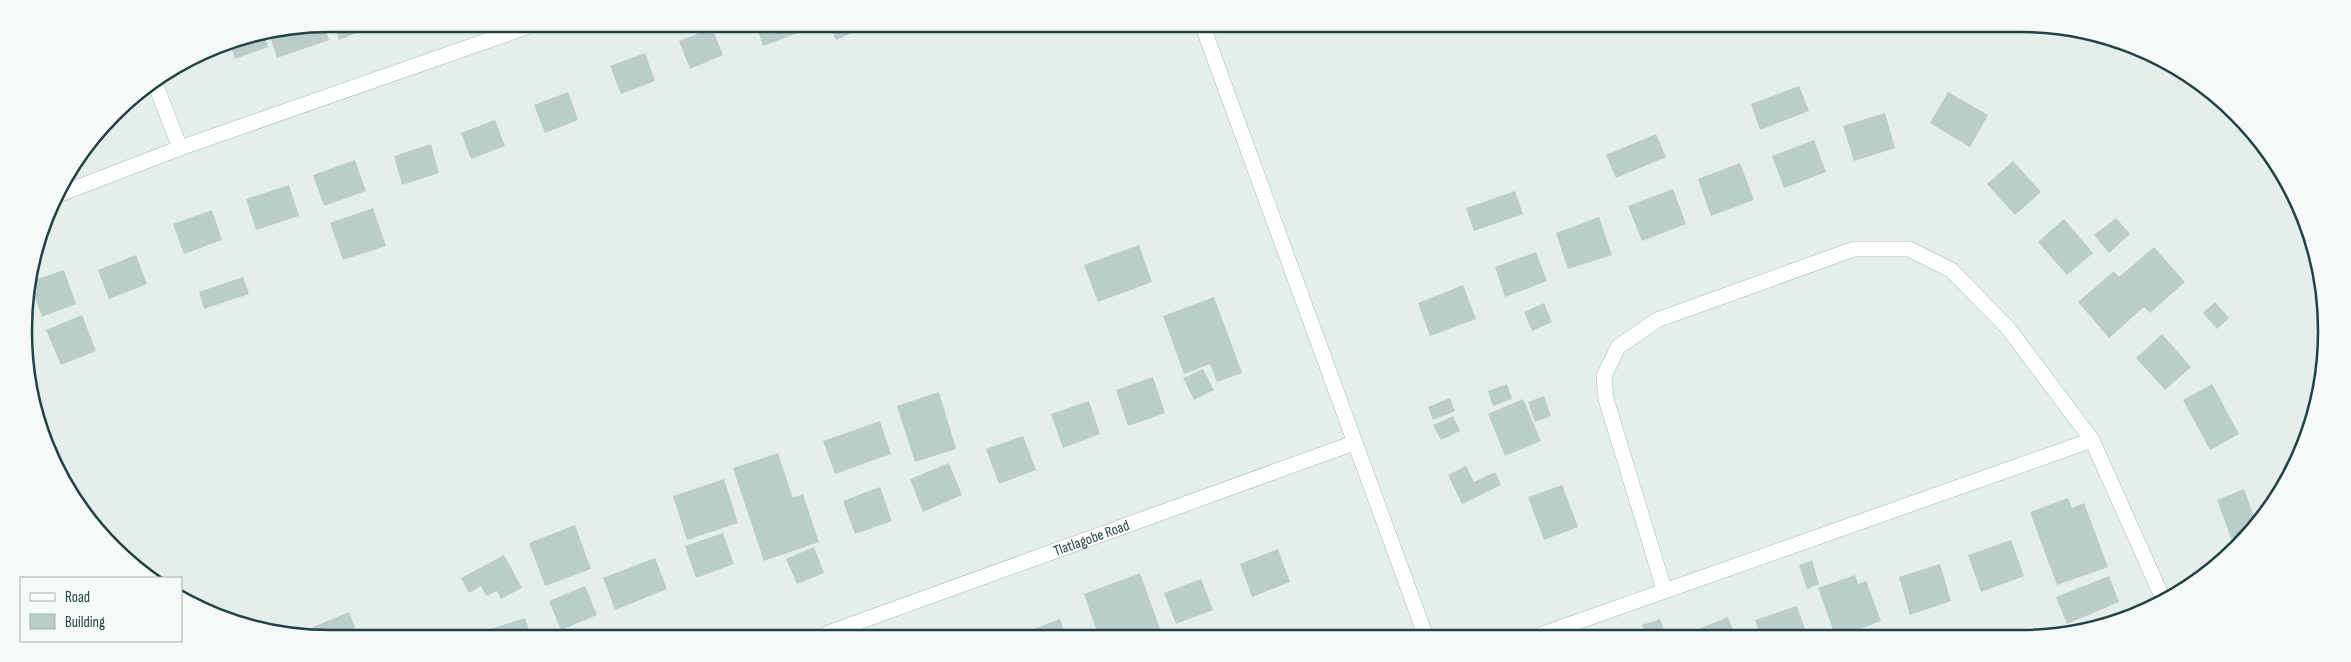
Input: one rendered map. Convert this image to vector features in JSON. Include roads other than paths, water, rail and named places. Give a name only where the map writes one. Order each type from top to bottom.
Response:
[{"type":"street","points":[[67,191],[180,148],[508,33]]},
{"type":"street","points":[[1205,33],[1424,630]]},
{"type":"street","points":[[158,88],[180,148]]},
{"type":"street","points":[[1664,589],[1606,399],[1604,376],[1618,347],[1657,320],[1854,249],[1909,249],[1951,270],[2008,328],[2092,440],[2161,594]]},
{"type":"street","points":[[1553,630],[1664,589],[2092,440]]},
{"type":"street","name":"Tlatlagobe Road","points":[[836,630],[1354,443]]}]
